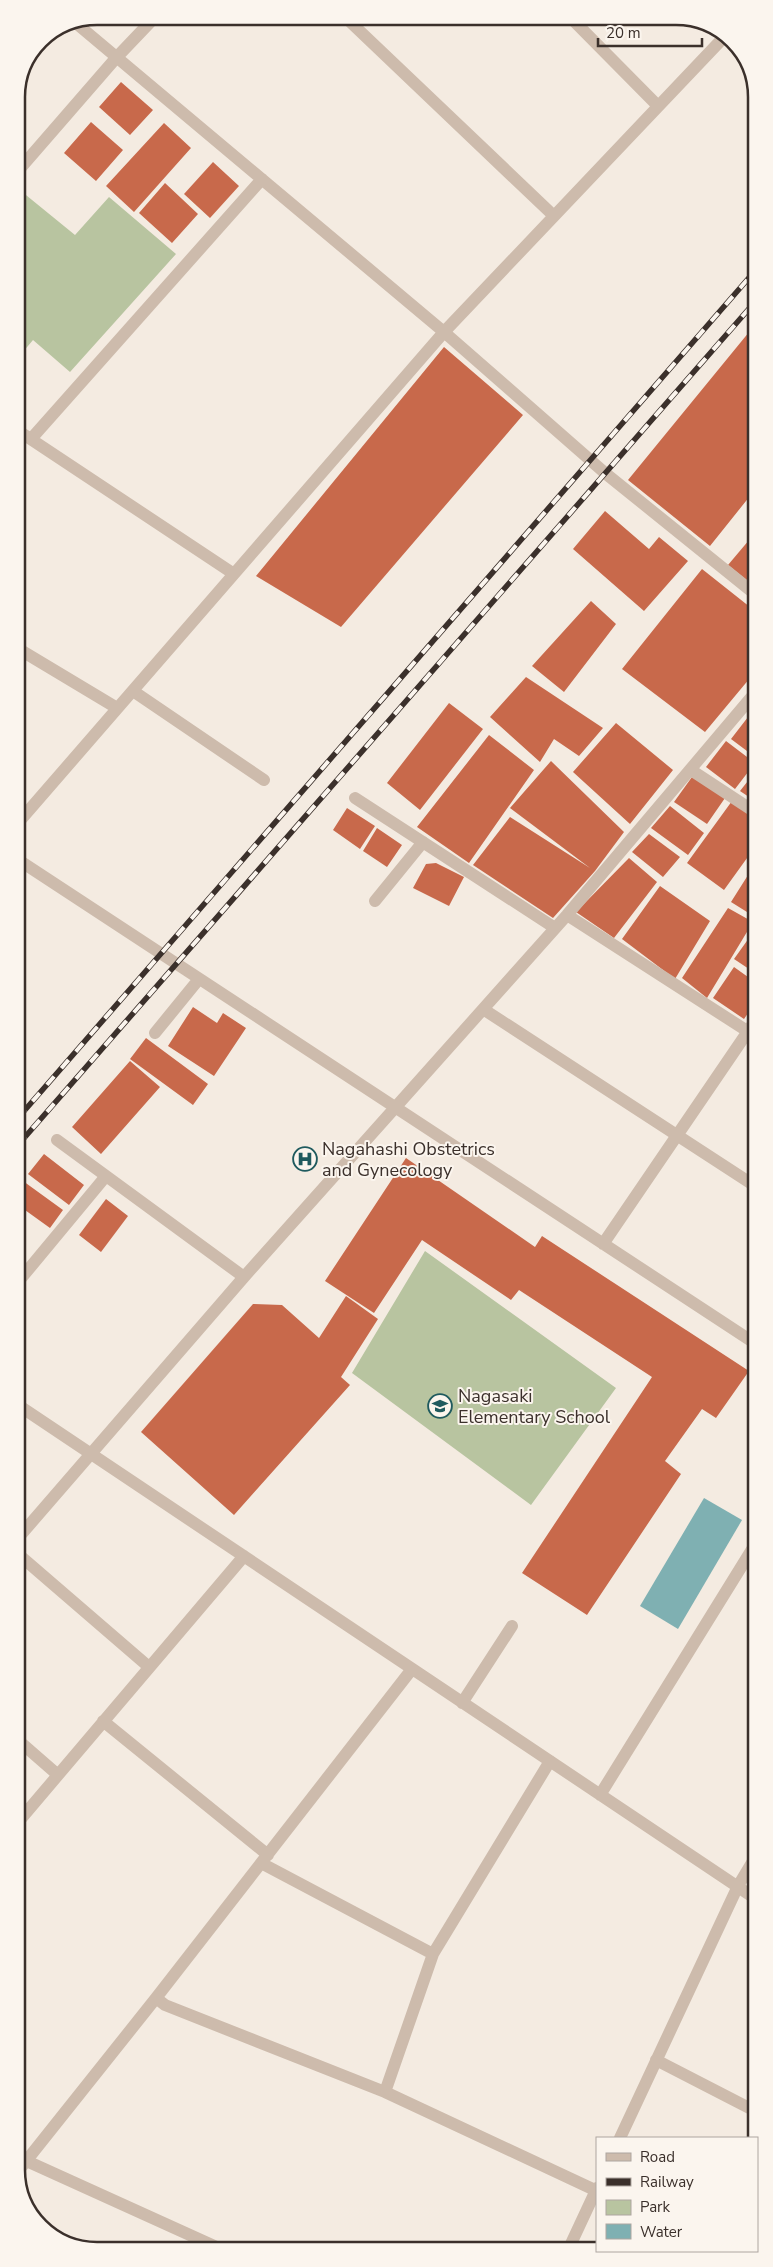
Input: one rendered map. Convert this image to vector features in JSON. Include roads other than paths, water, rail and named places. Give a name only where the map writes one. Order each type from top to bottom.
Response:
[{"type":"street","points":[[25,162],[147,25]]},
{"type":"street","points":[[353,25],[554,216]]},
{"type":"street","points":[[578,25],[658,106]]},
{"type":"street","points":[[80,27],[444,332],[605,473],[748,588]]},
{"type":"street","points":[[25,815],[444,332],[721,41]]},
{"type":"street","points":[[31,439],[262,179]]},
{"type":"street","points":[[25,435],[234,574]]},
{"type":"street","points":[[25,653],[117,708]]},
{"type":"street","points":[[132,691],[264,780]]},
{"type":"street","points":[[25,1530],[244,1277],[567,915],[748,701]]},
{"type":"street","points":[[691,770],[748,807]]},
{"type":"street","points":[[355,798],[555,928]]},
{"type":"street","points":[[375,901],[423,842]]},
{"type":"street","points":[[25,864],[748,1339]]},
{"type":"street","points":[[567,915],[748,1026]]},
{"type":"street","points":[[155,1033],[198,979]]},
{"type":"street","points":[[483,1009],[748,1181]]},
{"type":"street","points":[[603,1244],[748,1036]]},
{"type":"street","points":[[57,1140],[244,1277]]},
{"type":"street","points":[[25,1274],[106,1176]]},
{"type":"street","points":[[25,1410],[748,1893]]},
{"type":"street","points":[[25,1814],[244,1556]]},
{"type":"street","points":[[600,1795],[748,1556]]},
{"type":"street","points":[[25,1560],[149,1667]]},
{"type":"street","points":[[462,1702],[512,1626]]},
{"type":"street","points":[[25,2158],[156,1998],[412,1669]]},
{"type":"street","points":[[103,1722],[265,1859],[433,1954]]},
{"type":"street","points":[[25,1747],[58,1775]]},
{"type":"street","points":[[385,2092],[433,1954],[550,1761]]},
{"type":"street","points":[[620,2137],[738,1886],[748,1869]]},
{"type":"street","points":[[156,1998],[165,2005],[385,2092],[596,2190],[571,2242]]},
{"type":"street","points":[[656,2060],[748,2107]]},
{"type":"street","points":[[25,2163],[205,2242]]},
{"type":"water","points":[[704,1498],[742,1520],[678,1629],[640,1606]]},
{"type":"railway","points":[[25,1110],[748,279]]},
{"type":"railway","points":[[25,1137],[748,310]]},
{"type":"place","name":"Nagahashi Obstetrics and Gynecology","points":[[305,1159]]},
{"type":"place","name":"Nagasaki Elementary School","points":[[440,1406]]}]
